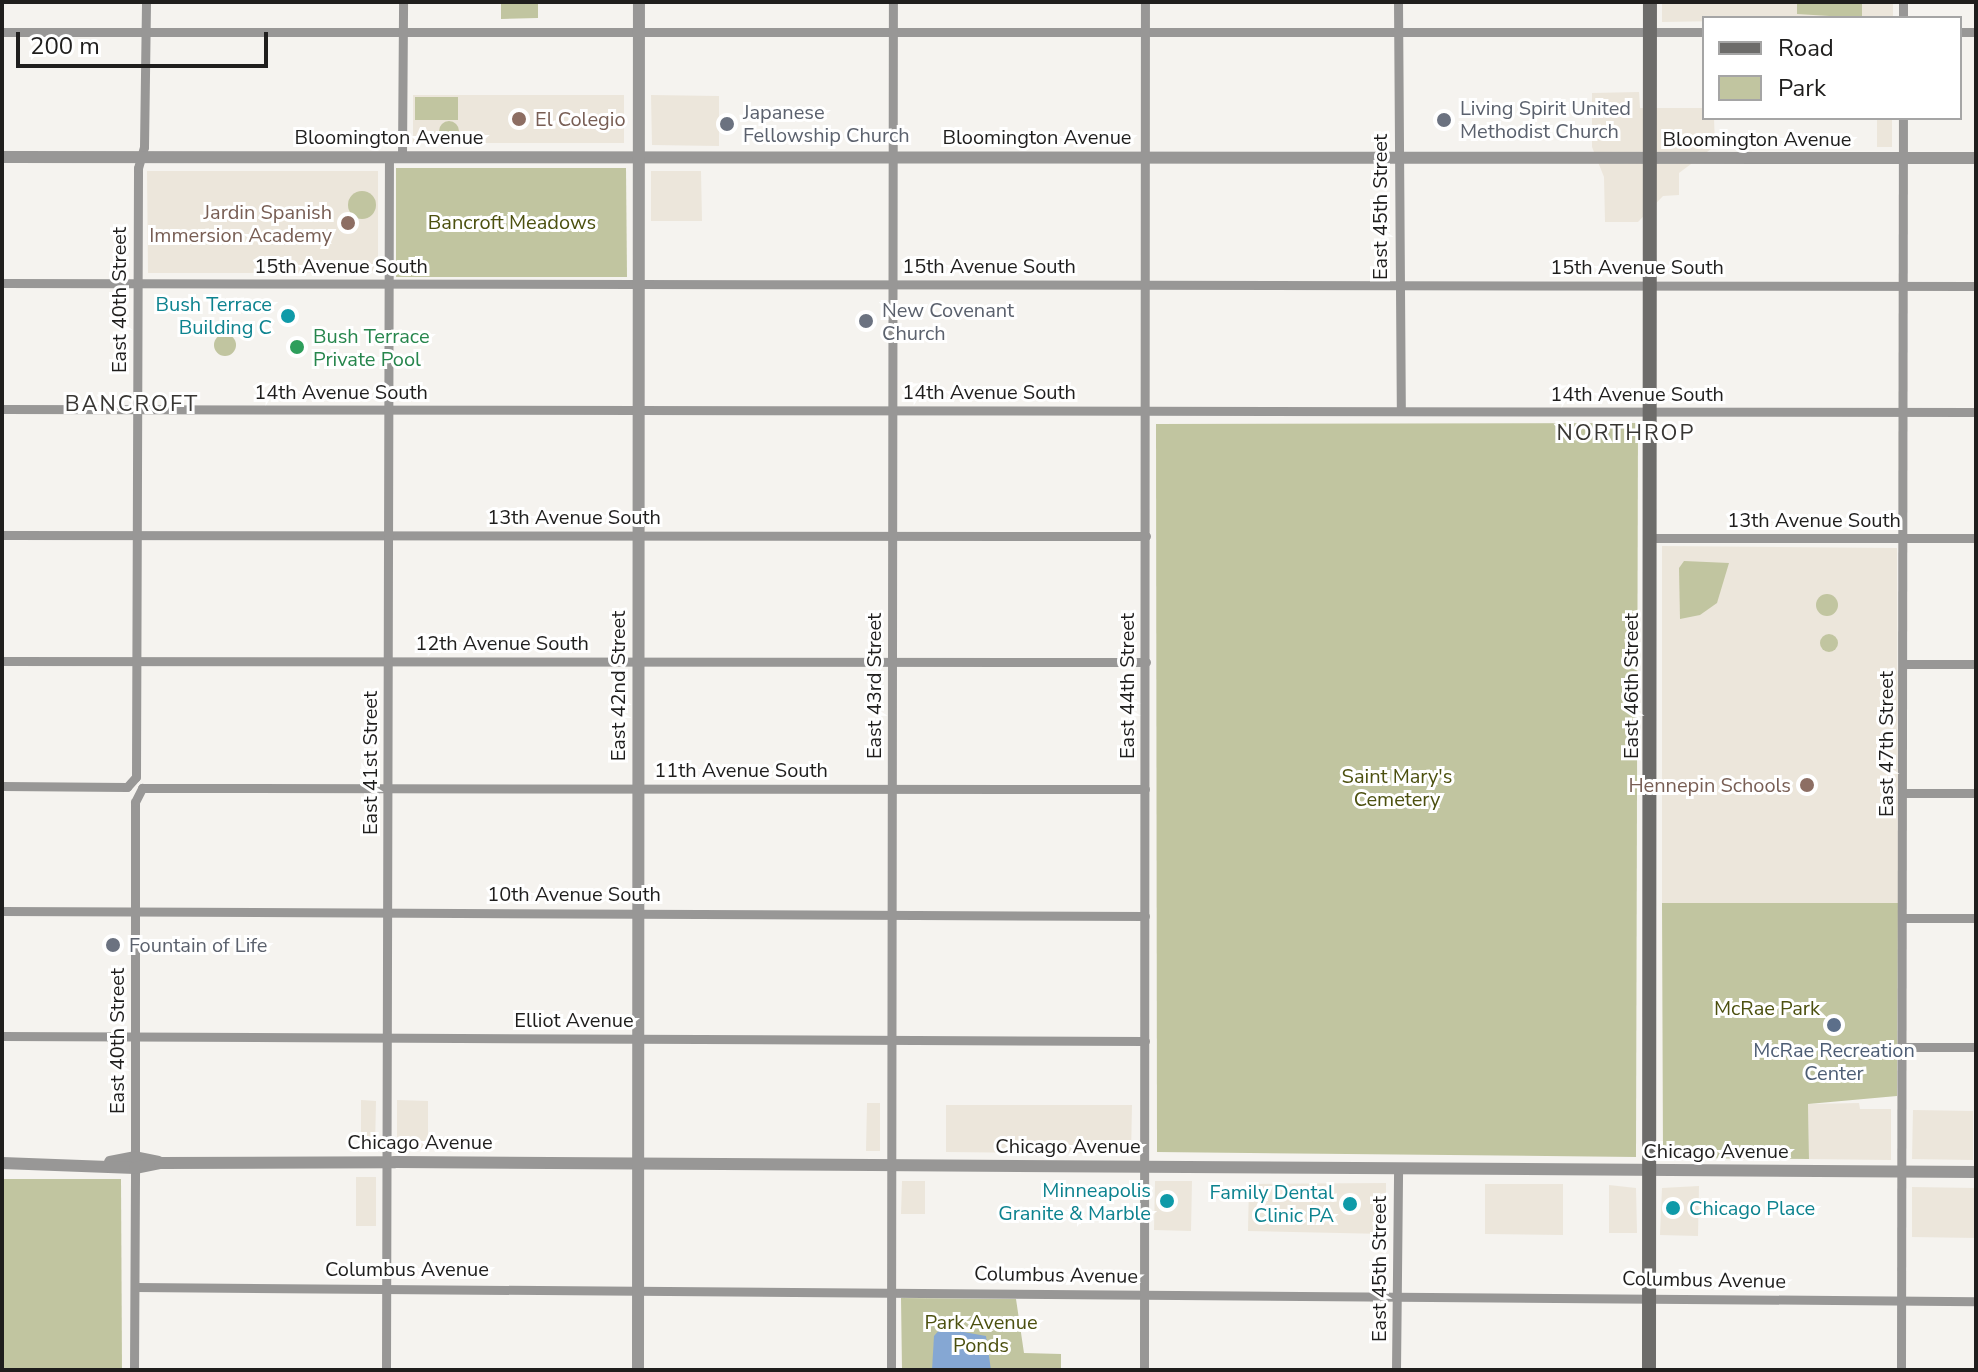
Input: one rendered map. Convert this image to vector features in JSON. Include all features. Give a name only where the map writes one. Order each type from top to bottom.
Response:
[{"type":"main road","name":"East 46th Street","points":[[1649,1370],[1650,2]]},
{"type":"street","name":"East 40th Street","points":[[2,786],[127,787],[136,771],[137,283],[146,2]]},
{"type":"street","name":"East 41st Street","points":[[386,1370],[388,410],[390,283],[403,2]]},
{"type":"street","name":"East 42nd Street","points":[[638,1370],[639,2]]},
{"type":"street","name":"East 43rd Street","points":[[891,1370],[893,2]]},
{"type":"street","name":"East 44th Street","points":[[1144,1370],[1145,2]]},
{"type":"street","name":"East 45th Street","points":[[1398,2],[1401,411]]},
{"type":"street","points":[[2,32],[1702,32]]},
{"type":"street","name":"East 47th Street","points":[[1901,1370],[1903,120]]},
{"type":"street","name":"Bloomington Avenue","points":[[2,157],[1976,158]]},
{"type":"street","name":"15th Avenue South","points":[[2,283],[1976,286]]},
{"type":"street","name":"14th Avenue South","points":[[2,409],[1976,412]]},
{"type":"street","name":"13th Avenue South","points":[[2,535],[1146,536]]},
{"type":"street","name":"13th Avenue South","points":[[1651,538],[1976,538]]},
{"type":"street","name":"12th Avenue South","points":[[2,661],[1146,662]]},
{"type":"street","points":[[1904,664],[1976,664]]},
{"type":"street","name":"East 40th Street","points":[[134,1370],[135,795],[145,787]]},
{"type":"street","name":"11th Avenue South","points":[[145,787],[1145,789]]},
{"type":"street","points":[[1903,793],[1976,793]]},
{"type":"street","name":"10th Avenue South","points":[[2,911],[1145,916]]},
{"type":"street","points":[[1903,918],[1976,918]]},
{"type":"street","name":"Elliot Avenue","points":[[2,1036],[1145,1041]]},
{"type":"street","points":[[1903,1047],[1976,1047]]},
{"type":"street","name":"Chicago Avenue","points":[[2,1163],[639,1163],[1976,1172]]},
{"type":"street","name":"East 45th Street","points":[[1396,1370],[1398,1169]]},
{"type":"street","name":"Columbus Avenue","points":[[135,1287],[638,1288],[1976,1301]]},
{"type":"shaded area","points":[[1662,2],[1893,2],[1893,16],[1702,16],[1702,21],[1662,22]]},
{"type":"shaded area","points":[[1639,92],[1640,108],[1702,108],[1702,120],[1714,120],[1715,146],[1679,173],[1679,195],[1663,196],[1638,222],[1605,222],[1604,177],[1592,147],[1592,93]]},
{"type":"shaded area","name":"El Colegio","points":[[413,95],[624,95],[624,143],[413,143]]},
{"type":"shaded area","points":[[651,95],[719,96],[719,146],[652,145]]},
{"type":"shaded area","points":[[1877,120],[1892,120],[1892,147],[1877,147]]},
{"type":"shaded area","points":[[147,171],[378,171],[378,273],[148,273]]},
{"type":"shaded area","points":[[651,171],[701,171],[702,221],[651,221]]},
{"type":"shaded area","points":[[1662,546],[1897,548],[1898,903],[1662,903]]},
{"type":"shaded area","points":[[361,1100],[376,1101],[375,1148],[361,1148]]},
{"type":"shaded area","points":[[397,1100],[428,1101],[428,1148],[397,1148]]},
{"type":"shaded area","points":[[867,1103],[880,1103],[880,1151],[866,1151]]},
{"type":"shaded area","points":[[1859,1103],[1860,1109],[1891,1109],[1891,1160],[1809,1159],[1808,1104]]},
{"type":"shaded area","points":[[946,1105],[1132,1105],[1131,1154],[946,1152]]},
{"type":"shaded area","points":[[1913,1110],[1973,1111],[1973,1160],[1912,1159]]},
{"type":"shaded area","points":[[356,1177],[376,1177],[376,1226],[356,1226]]},
{"type":"shaded area","points":[[902,1181],[925,1181],[925,1214],[901,1214]]},
{"type":"shaded area","points":[[1155,1181],[1192,1181],[1191,1231],[1154,1230]]},
{"type":"shaded area","points":[[1386,1183],[1386,1234],[1248,1231],[1249,1184]]},
{"type":"shaded area","points":[[1485,1184],[1563,1184],[1563,1235],[1485,1234]]},
{"type":"shaded area","points":[[1609,1185],[1636,1188],[1637,1233],[1609,1233]]},
{"type":"shaded area","points":[[1699,1186],[1698,1236],[1660,1235],[1662,1188]]},
{"type":"shaded area","points":[[1912,1187],[1976,1188],[1976,1238],[1912,1237]]},
{"type":"green space","points":[[501,2],[538,2],[538,18],[501,19]]},
{"type":"green space","points":[[1797,2],[1862,2],[1862,16],[1797,14]]},
{"type":"green space","points":[[415,97],[458,97],[458,120],[415,120]]},
{"type":"green space","points":[[449,121],[456,124],[459,131],[456,138],[449,141],[442,138],[439,131],[442,124]]},
{"type":"green space","name":"Bancroft Meadows","points":[[396,168],[626,168],[627,277],[396,277]]},
{"type":"green space","points":[[362,191],[372,195],[376,205],[372,215],[362,219],[352,215],[348,205],[352,195]]},
{"type":"green space","points":[[225,334],[233,337],[236,345],[233,353],[225,356],[217,353],[214,345],[217,337]]},
{"type":"green space","name":"Saint Mary's Cemetery","points":[[1638,423],[1636,1157],[1157,1152],[1156,424]]},
{"type":"green space","points":[[1684,561],[1729,563],[1717,603],[1700,615],[1680,619],[1679,568]]},
{"type":"green space","points":[[1827,594],[1835,597],[1838,605],[1835,613],[1827,616],[1819,613],[1816,605],[1819,597]]},
{"type":"green space","points":[[1829,634],[1838,643],[1829,652],[1820,643]]},
{"type":"green space","name":"McRae Park","points":[[1662,903],[1898,903],[1897,1096],[1808,1104],[1809,1159],[1663,1158]]},
{"type":"green space","points":[[2,1179],[121,1179],[122,1370],[2,1370]]},
{"type":"green space","name":"Park Avenue Ponds","points":[[901,1298],[1016,1299],[1024,1353],[1061,1354],[1061,1370],[902,1370]]},
{"type":"water","points":[[941,1328],[986,1336],[991,1370],[932,1370],[934,1336]]},
{"type":"place","name":"El Colegio","points":[[519,119]]},
{"type":"place","name":"Living Spirit United Methodist Church","points":[[1444,120]]},
{"type":"place","name":"Japanese Fellowship Church","points":[[727,124]]},
{"type":"place","name":"Jardin Spanish Immersion Academy","points":[[348,223]]},
{"type":"place","name":"Bush Terrace Building C","points":[[288,316]]},
{"type":"place","name":"New Covenant Church","points":[[866,321]]},
{"type":"place","name":"Bush Terrace Private Pool","points":[[297,347]]},
{"type":"place","name":"Hennepin Schools","points":[[1807,785]]},
{"type":"place","name":"Fountain of Life","points":[[113,945]]},
{"type":"place","name":"McRae Recreation Center","points":[[1834,1025]]},
{"type":"place","name":"Minneapolis Granite & Marble","points":[[1167,1201]]},
{"type":"place","name":"Family Dental Clinic PA","points":[[1350,1204]]},
{"type":"place","name":"Chicago Place","points":[[1673,1208]]},
{"type":"district","name":"BANCROFT","points":[[132,405]]},
{"type":"district","name":"NORTHROP","points":[[1626,434]]}]
